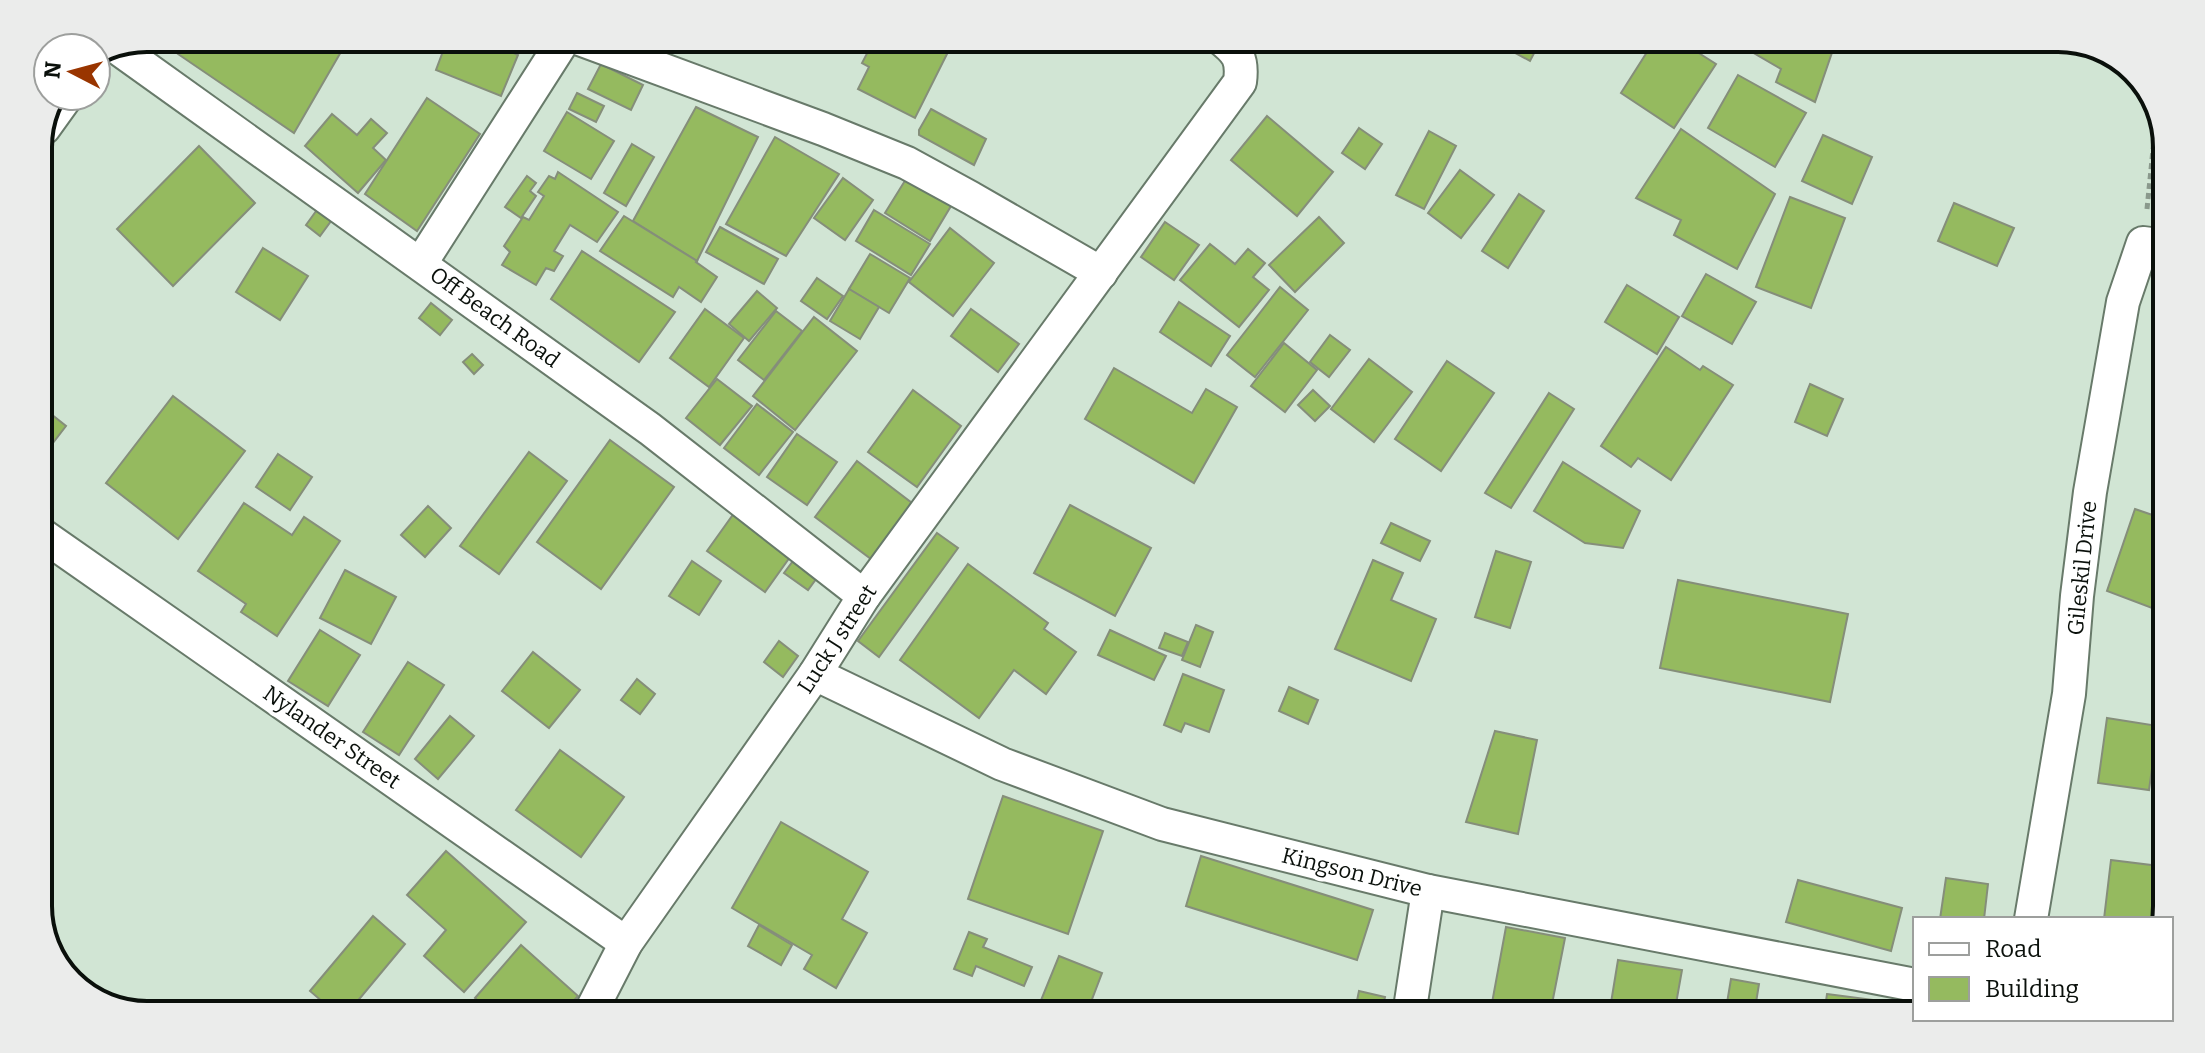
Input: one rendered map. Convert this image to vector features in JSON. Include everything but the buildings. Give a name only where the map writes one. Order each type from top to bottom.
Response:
[{"type":"street","points":[[421,263],[556,52]]},
{"type":"street","points":[[615,52],[907,163],[1101,273]]},
{"type":"street","name":"Luck J street","points":[[596,1001],[626,943],[815,674],[864,596],[1240,82],[1242,66],[1235,52]]},
{"type":"street","name":"Off Beach Road","points":[[127,55],[650,429],[864,596]]},
{"type":"street","name":"Gileskil Drive","points":[[2031,917],[2069,694],[2090,492],[2123,302],[2153,248]]},
{"type":"street","name":"Nylander Street","points":[[52,542],[626,943]]},
{"type":"street","name":"Kingson Drive","points":[[815,674],[1002,764],[1162,824],[1428,891],[1913,985]]},
{"type":"street","points":[[1411,1001],[1428,891]]}]
